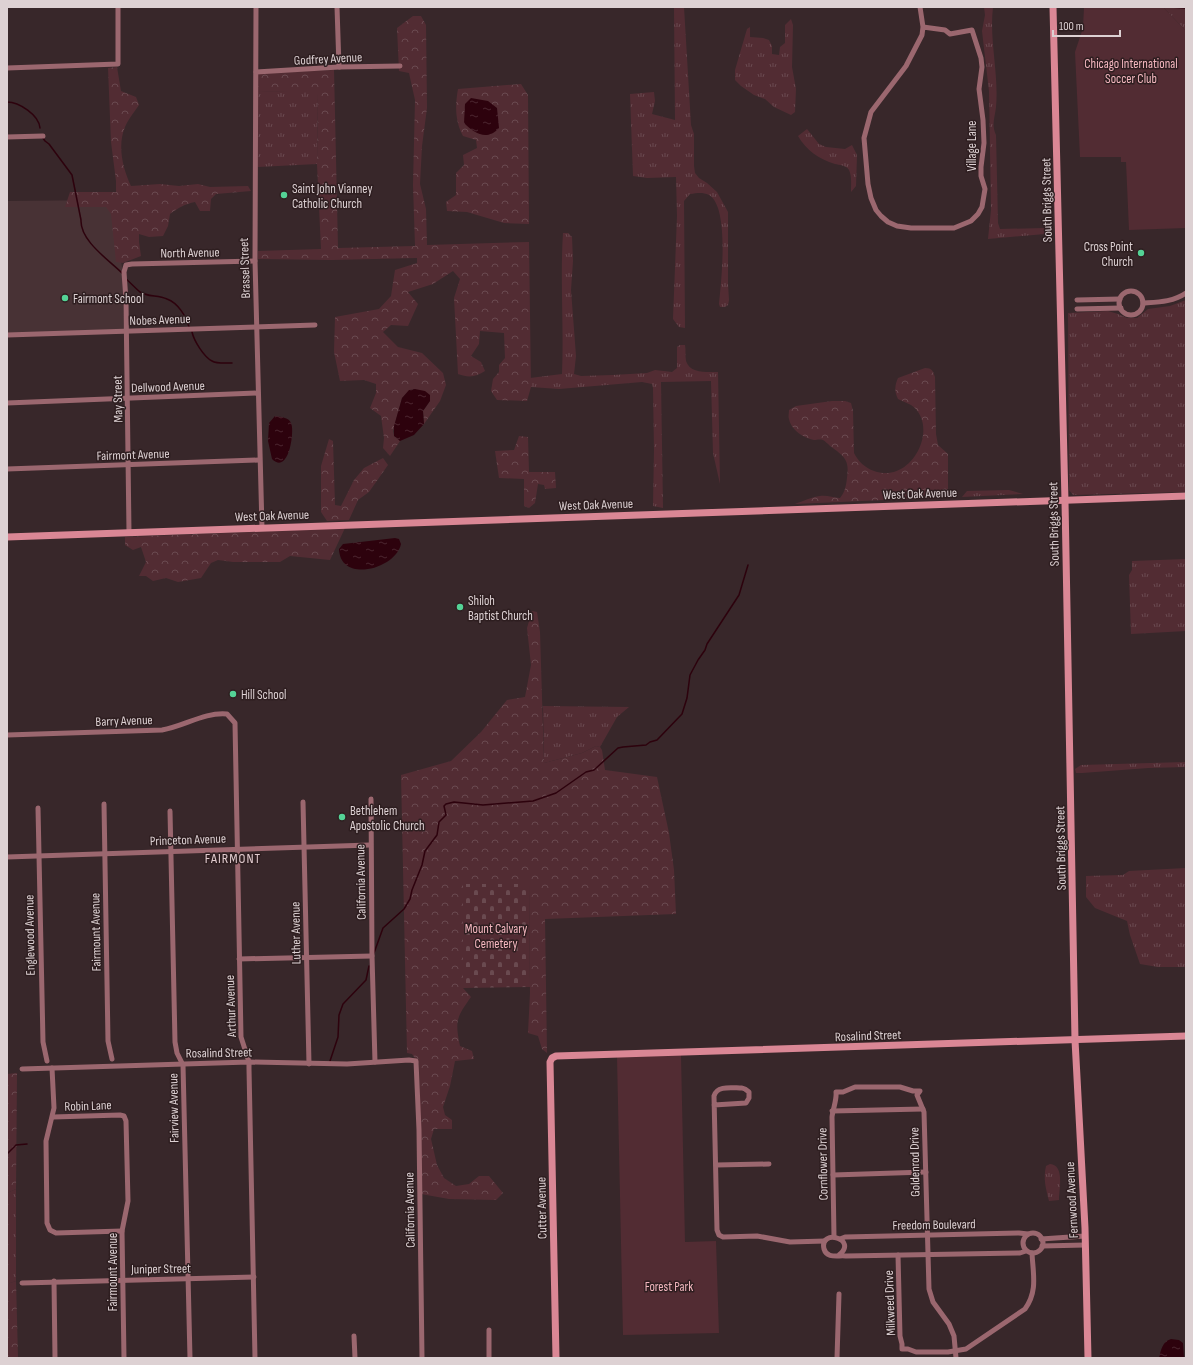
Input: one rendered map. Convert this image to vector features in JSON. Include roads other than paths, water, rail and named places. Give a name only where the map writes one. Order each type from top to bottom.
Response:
[{"type":"street","points":[[7,68],[118,64],[118,7]]},
{"type":"street","name":"Brassel Street","points":[[256,7],[255,261],[259,460],[262,528]]},
{"type":"street","points":[[337,7],[339,67]]},
{"type":"street","name":"Village Lane","points":[[920,7],[923,27],[922,35],[906,66],[870,112],[864,138],[868,184],[876,210],[888,222],[897,226],[911,228],[954,228],[971,221],[978,214],[985,196],[985,189],[981,176],[984,143],[983,120],[978,89],[982,67],[981,58],[972,30],[950,34],[945,30],[923,27]]},
{"type":"street","name":"South Briggs Street","points":[[1053,7],[1065,501],[1075,1040]]},
{"type":"street","name":"Godfrey Avenue","points":[[256,72],[339,67],[400,66]]},
{"type":"street","points":[[7,137],[43,136]]},
{"type":"street","name":"North Avenue","points":[[126,265],[255,261]]},
{"type":"street","name":"May Street","points":[[126,265],[124,272],[127,332],[129,532]]},
{"type":"street","points":[[1127,292],[1134,292],[1140,296],[1143,303],[1141,310],[1135,314],[1127,314],[1121,308],[1120,299],[1127,292]]},
{"type":"street","points":[[1143,303],[1172,300],[1186,293]]},
{"type":"street","points":[[1077,300],[1120,299]]},
{"type":"street","points":[[1077,309],[1121,308]]},
{"type":"street","name":"Nobes Avenue","points":[[7,335],[315,325]]},
{"type":"street","name":"Dellwood Avenue","points":[[7,402],[258,393]]},
{"type":"street","name":"Fairmont Avenue","points":[[7,469],[259,460]]},
{"type":"street","name":"West Oak Avenue","points":[[7,537],[1186,496]]},
{"type":"street","name":"Barry Avenue","points":[[7,735],[162,730],[174,728],[206,715],[216,713],[227,714],[235,723]]},
{"type":"street","name":"Arthur Avenue","points":[[235,723],[241,1038],[249,1062],[255,1358]]},
{"type":"street","name":"California Avenue","points":[[371,799],[370,845],[375,1062]]},
{"type":"street","name":"Luther Avenue","points":[[303,802],[309,1064]]},
{"type":"street","name":"Fairmount Avenue","points":[[104,804],[108,1041],[112,1059]]},
{"type":"street","name":"Englewood Avenue","points":[[38,808],[43,1042],[48,1061]]},
{"type":"street","name":"Fairview Avenue","points":[[170,811],[175,1042],[177,1053],[183,1065],[190,1358]]},
{"type":"street","name":"Princeton Avenue","points":[[7,857],[237,848],[370,845]]},
{"type":"street","points":[[239,959],[372,956]]},
{"type":"street","name":"Rosalind Street","points":[[552,1058],[556,1056],[1186,1036]]},
{"type":"street","name":"Fernwood Avenue","points":[[1075,1040],[1086,1245],[1088,1358]]},
{"type":"street","name":"Cutter Avenue","points":[[552,1058],[550,1062],[550,1070],[556,1358]]},
{"type":"street","name":"Rosalind Street","points":[[22,1069],[249,1062],[347,1064],[416,1061]]},
{"type":"street","name":"California Avenue","points":[[416,1061],[419,1130],[422,1358]]},
{"type":"street","points":[[52,1068],[54,1108],[46,1141],[47,1223],[50,1230],[56,1233],[122,1231]]},
{"type":"street","name":"Goldenrod Drive","points":[[836,1092],[843,1092],[855,1087],[900,1087],[913,1091],[920,1091],[917,1095],[923,1109],[929,1289],[933,1302],[949,1324],[954,1336],[956,1358]]},
{"type":"street","points":[[714,1105],[746,1103],[749,1098],[749,1092],[742,1088],[720,1089],[715,1092],[714,1105],[717,1230],[719,1235],[723,1237],[757,1236],[790,1242],[825,1241],[831,1237],[834,1237],[840,1239],[844,1247],[839,1255]]},
{"type":"street","name":"Cornflower Drive","points":[[834,1237],[832,1111],[833,1105],[837,1098],[836,1092]]},
{"type":"street","points":[[832,1111],[923,1109]]},
{"type":"street","name":"Fairmount Avenue","points":[[124,1116],[126,1121],[128,1196],[122,1231],[124,1358]]},
{"type":"street","name":"Robin Lane","points":[[53,1117],[124,1116]]},
{"type":"street","points":[[716,1165],[769,1164]]},
{"type":"street","points":[[833,1175],[926,1172]]},
{"type":"street","points":[[1026,1251],[1023,1242],[1028,1234],[1035,1234],[1041,1238],[1085,1236]]},
{"type":"street","name":"Freedom Boulevard","points":[[840,1239],[845,1237],[1028,1234]]},
{"type":"street","points":[[825,1241],[824,1248],[827,1254],[833,1257],[839,1255],[1020,1253],[1026,1251],[1032,1253],[1039,1251],[1042,1246],[1041,1238]]},
{"type":"street","points":[[1042,1246],[1086,1245]]},
{"type":"street","points":[[956,1350],[966,1348],[1025,1309],[1031,1301],[1034,1291],[1032,1253]]},
{"type":"street","name":"Milkweed Drive","points":[[898,1255],[900,1336],[902,1349],[908,1349],[916,1352],[956,1350]]},
{"type":"street","name":"Juniper Street","points":[[22,1283],[254,1277]]},
{"type":"street","points":[[54,1282],[55,1358]]},
{"type":"street","points":[[837,1358],[839,1294]]},
{"type":"street","points":[[489,1330],[489,1358]]},
{"type":"street","points":[[354,1336],[355,1358]]},
{"type":"water","points":[[471,98],[488,101],[497,108],[499,128],[495,132],[486,135],[477,133],[464,123],[465,104]]},
{"type":"water","points":[[415,389],[425,391],[430,395],[430,401],[423,411],[424,424],[414,435],[400,441],[394,436],[394,426],[402,398],[409,390]]},
{"type":"water","points":[[275,416],[290,421],[292,427],[291,442],[287,457],[283,462],[278,463],[272,459],[268,441],[269,423]]},
{"type":"water","points":[[395,538],[399,539],[401,544],[397,553],[379,566],[368,569],[358,569],[348,566],[342,560],[339,549],[343,544]]},
{"type":"water","points":[[1171,1339],[1179,1340],[1183,1343],[1184,1358],[1159,1358],[1164,1344]]},
{"type":"waterway","points":[[1170,7],[1186,8]]},
{"type":"waterway","points":[[7,102],[17,104],[28,110],[36,118],[40,128]]},
{"type":"waterway","points":[[43,138],[72,175],[82,228],[85,235],[96,250],[123,274]]},
{"type":"waterway","points":[[126,279],[143,294],[164,298],[175,304],[184,314],[189,327]]},
{"type":"waterway","points":[[192,332],[200,348],[209,359],[216,363],[232,363]]},
{"type":"waterway","points":[[374,953],[383,928],[404,909],[410,899],[422,865],[425,851],[437,835],[439,822],[446,815],[444,806],[446,804],[454,802],[483,805],[533,801],[556,793],[586,772],[594,770],[618,748],[646,745],[657,740],[682,714],[687,698],[690,675],[707,644],[739,595],[748,565]]},
{"type":"waterway","points":[[330,1061],[338,1037],[339,1015],[343,1004],[366,980],[369,966]]},
{"type":"waterway","points":[[7,1154],[16,1145],[27,1144]]},
{"type":"place","name":"Saint John Vianney Catholic Church","points":[[284,195]]},
{"type":"place","name":"Cross Point Church","points":[[1141,253]]},
{"type":"place","name":"Fairmont School","points":[[65,298]]},
{"type":"place","name":"Shiloh Baptist Church","points":[[460,607]]},
{"type":"place","name":"Hill School","points":[[233,694]]},
{"type":"place","name":"Bethlehem Apostolic Church","points":[[342,817]]},
{"type":"district","name":"FAIRMONT","points":[[233,858]]},
{"type":"park label","name":"Chicago International Soccer Club","points":[[1131,70]]},
{"type":"park label","name":"Mount Calvary Cemetery","points":[[496,936]]},
{"type":"park label","name":"Forest Park","points":[[669,1286]]}]
